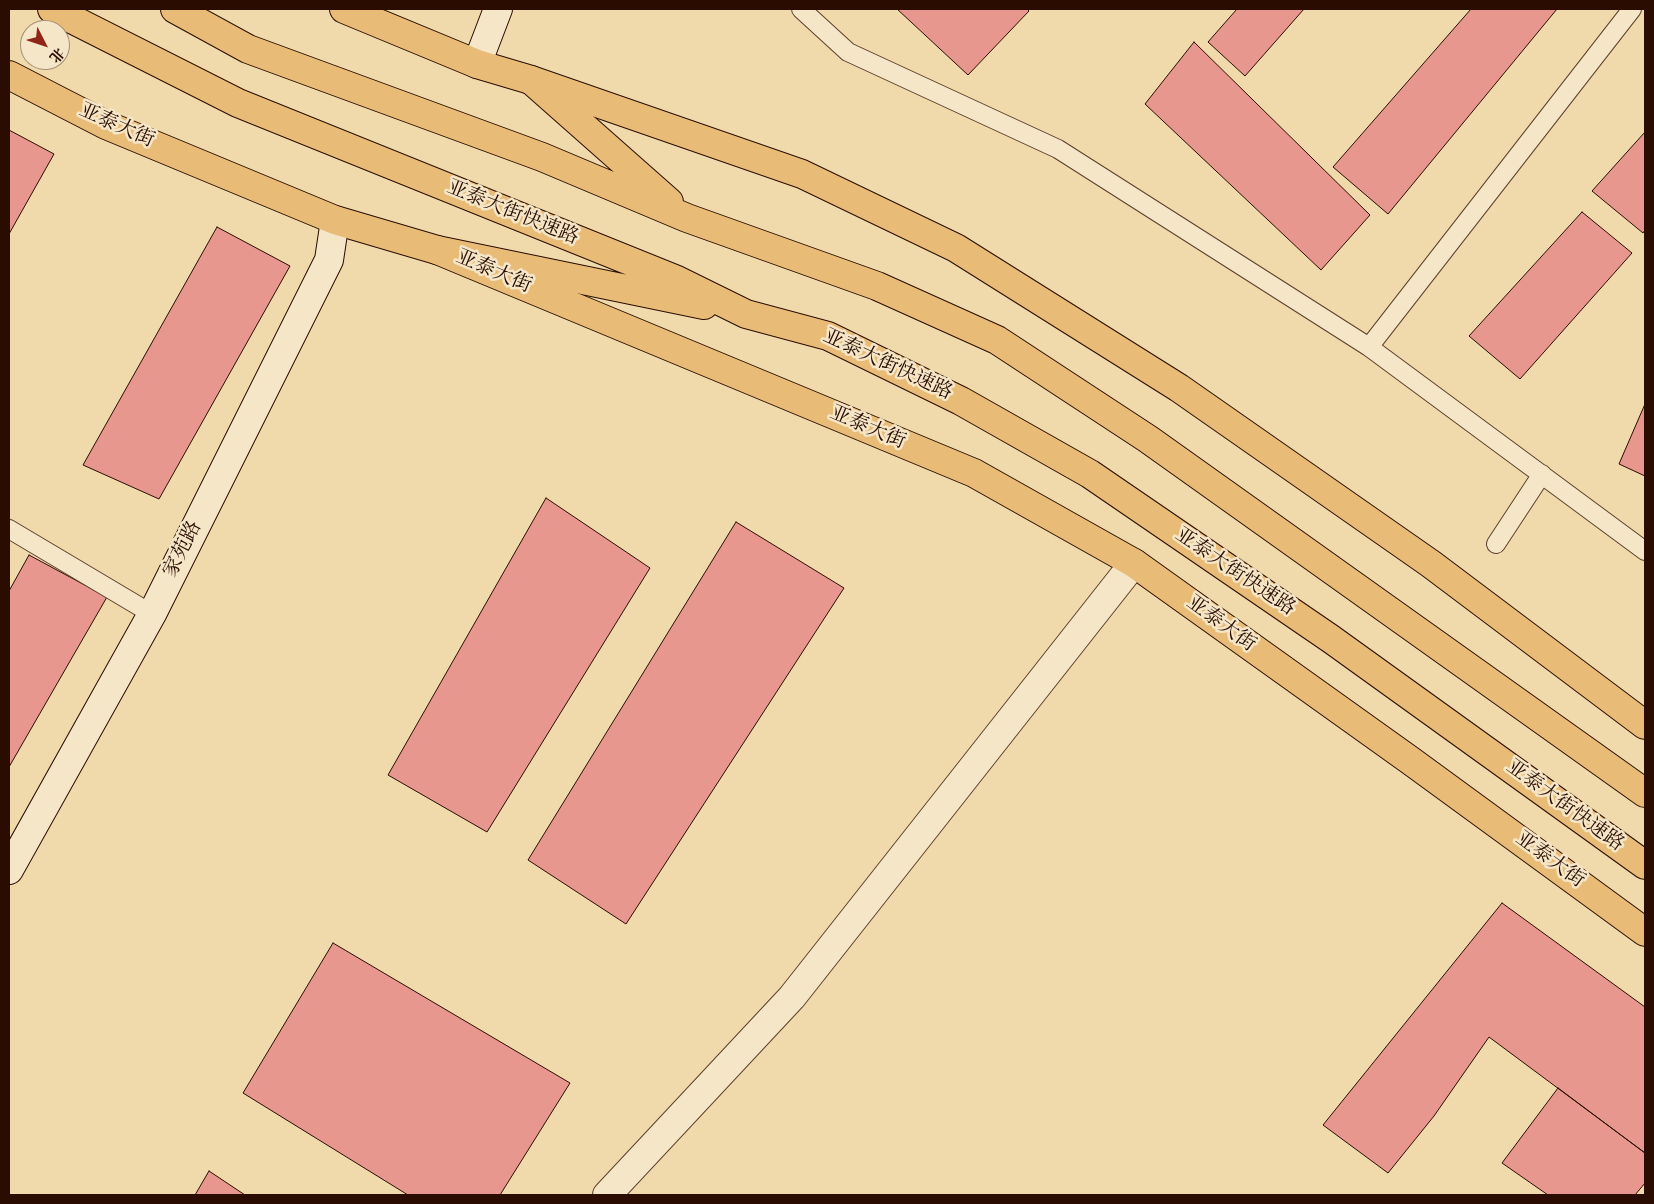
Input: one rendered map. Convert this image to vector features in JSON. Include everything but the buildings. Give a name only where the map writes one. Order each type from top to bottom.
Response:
[{"type":"main road","name":"亚泰大街快速路","points":[[52,9],[238,103],[677,280],[746,314],[828,336],[961,401],[1090,474],[1331,639],[1645,865]]},
{"type":"main road","points":[[175,9],[248,49],[542,157],[687,218],[877,286],[997,340],[1156,445],[1645,793]]},
{"type":"main road","points":[[344,9],[477,64],[531,80],[802,174],[956,248],[1179,388],[1431,564],[1645,725]]},
{"type":"main road","name":"亚泰大街","points":[[9,75],[106,125],[335,220],[436,250],[974,473],[1134,563],[1411,761],[1645,932]]},
{"type":"main road","points":[[531,80],[687,218]]},
{"type":"main road","points":[[436,250],[746,314]]},
{"type":"street","points":[[477,64],[498,9]]},
{"type":"street","name":"家苑路","points":[[9,870],[152,614],[328,260],[335,220]]},
{"type":"street","points":[[607,1195],[792,997],[1134,563]]},
{"type":"lane","points":[[802,9],[848,52],[1058,149],[1369,347],[1645,550]]},
{"type":"lane","points":[[1369,347],[1632,9]]},
{"type":"lane","points":[[1496,544],[1542,474]]},
{"type":"lane","points":[[9,529],[152,614]]}]
